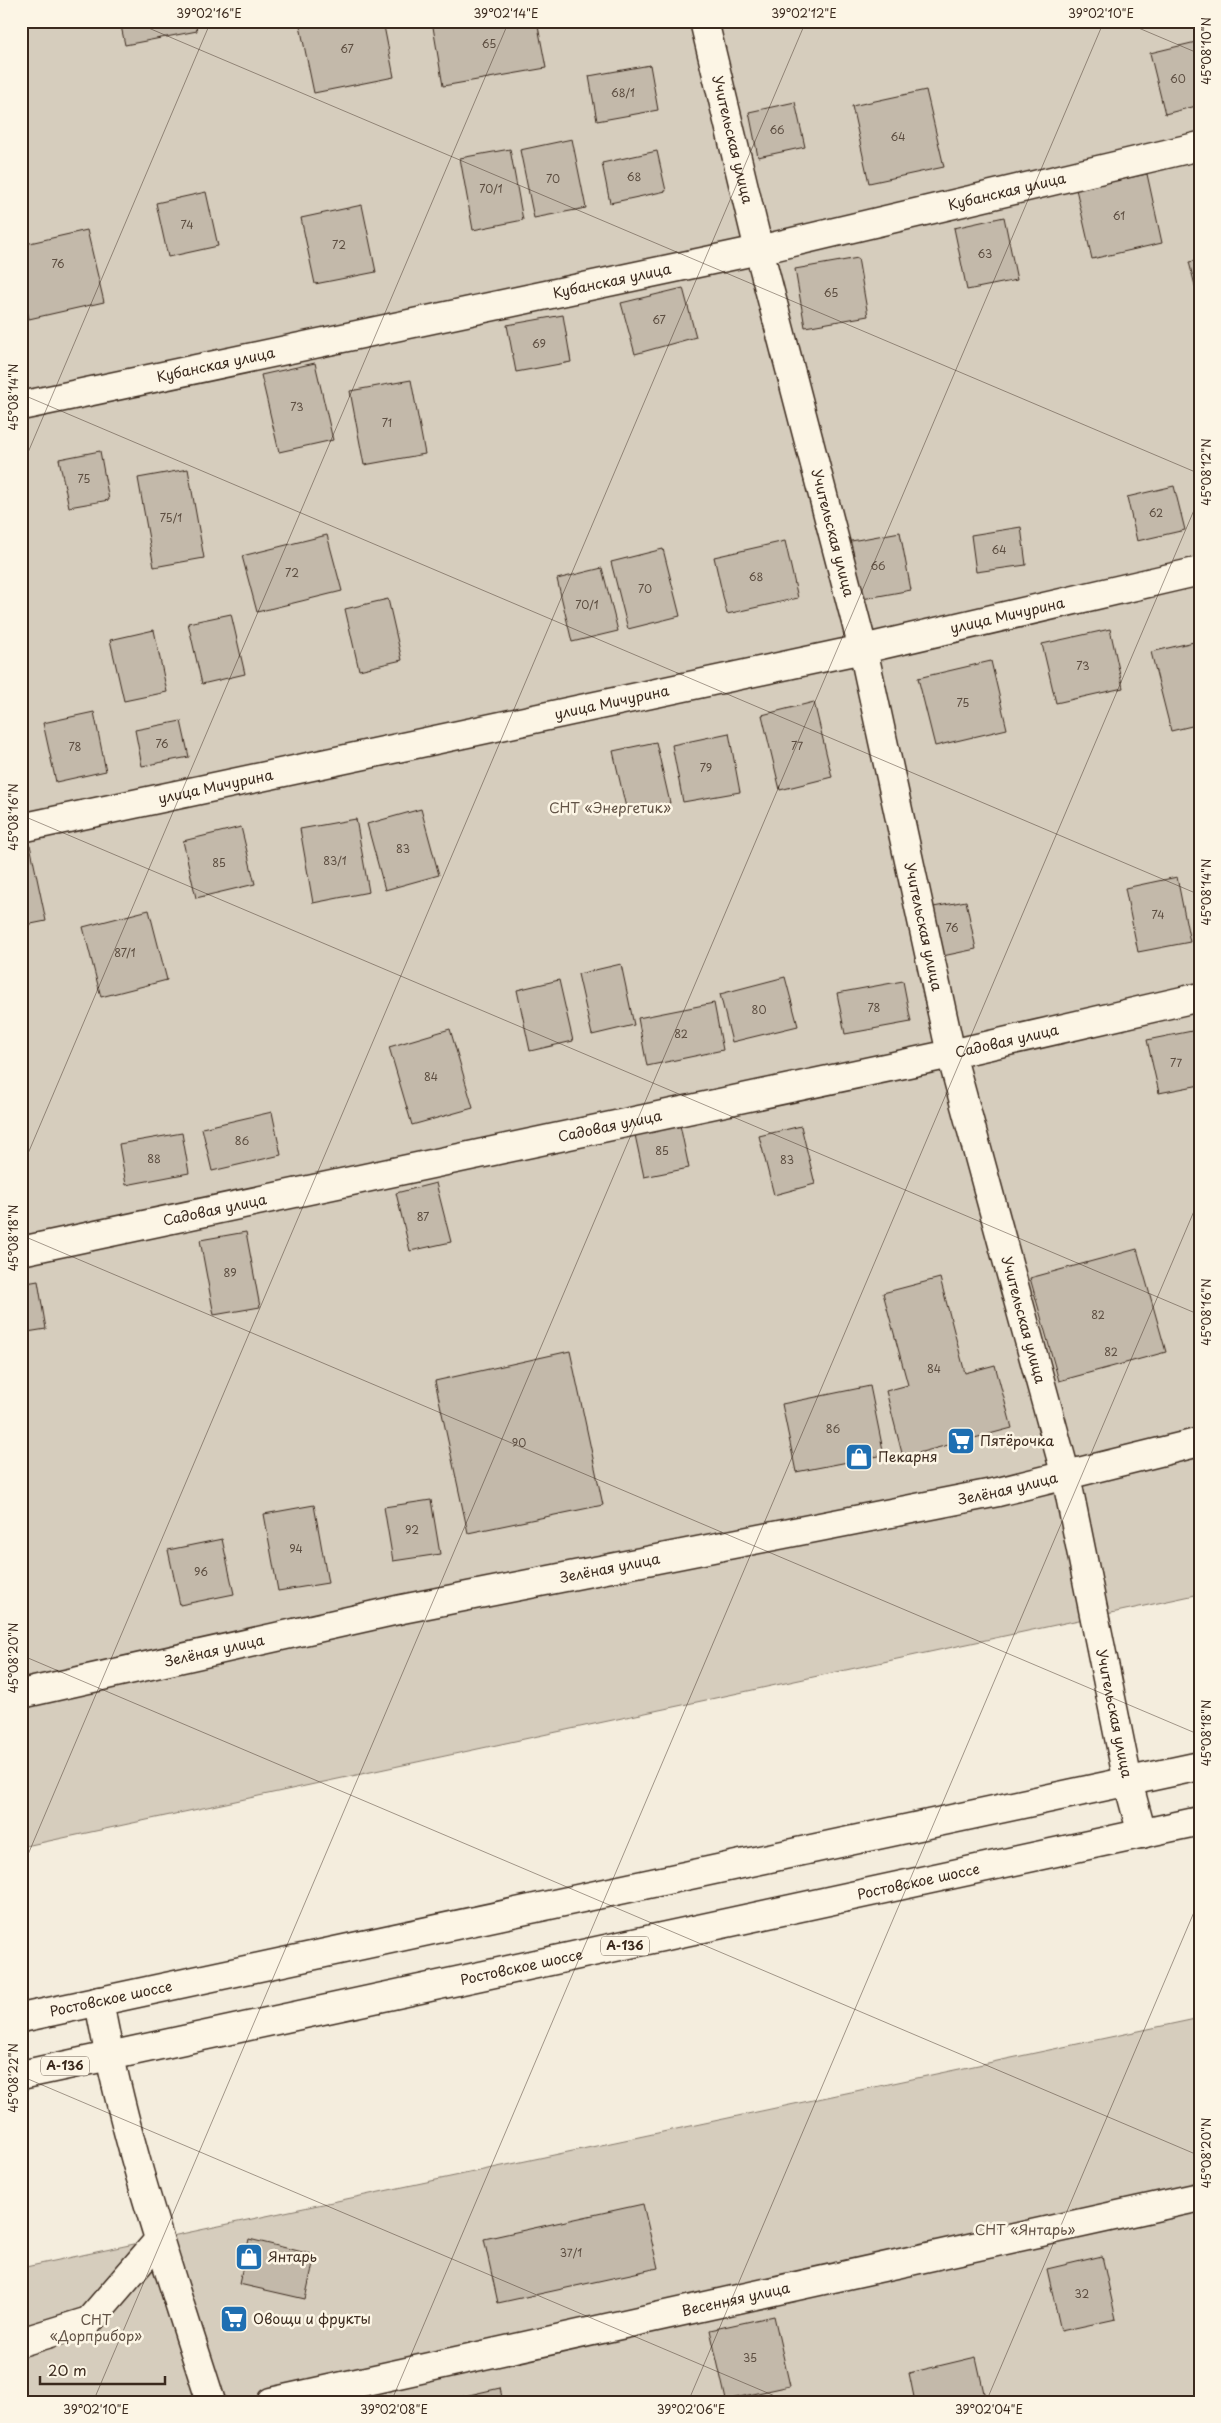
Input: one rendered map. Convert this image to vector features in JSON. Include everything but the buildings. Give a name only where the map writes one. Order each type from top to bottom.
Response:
[{"type":"main road","name":"Учительская улица","points":[[704,21],[759,250],[863,649],[951,1054],[1066,1476],[1128,1782],[1142,1834]]},
{"type":"main road","name":"Кубанская улица","points":[[21,406],[759,250],[1200,146]]},
{"type":"main road","name":"улица Мичурина","points":[[21,828],[863,649],[1200,571]]},
{"type":"main road","name":"Садовая улица","points":[[21,1251],[951,1054],[1200,998]]},
{"type":"main road","name":"Зелёная улица","points":[[21,1694],[402,1609],[998,1492],[1200,1442]]},
{"type":"main road","name":"Ростовское шоссе","points":[[21,2018],[1200,1766]]},
{"type":"main road","name":"Ростовское шоссе","points":[[21,2075],[1200,1821]]},
{"type":"main road","points":[[99,2001],[109,2057],[159,2240],[211,2402]]},
{"type":"main road","name":"Весенняя улица","points":[[271,2402],[1200,2197]]},
{"type":"main road","points":[[21,2342],[89,2321],[159,2240]]},
{"type":"green space","name":"СНТ «Энергетик»","points":[[21,21],[1200,21],[1200,1594],[21,1847]]},
{"type":"green space","name":"СНТ «Янтарь»","points":[[1200,2018],[1200,2402],[21,2402],[21,2268]]},
{"type":"place","name":"Пятёрочка","points":[[961,1441]]},
{"type":"place","name":"Пекарня","points":[[859,1457]]},
{"type":"place","name":"Янтарь","points":[[249,2257]]},
{"type":"place","name":"Овощи и фрукты","points":[[234,2319]]},
{"type":"park label","name":"СНТ «Дорприбор»","points":[[96,2328]]}]
